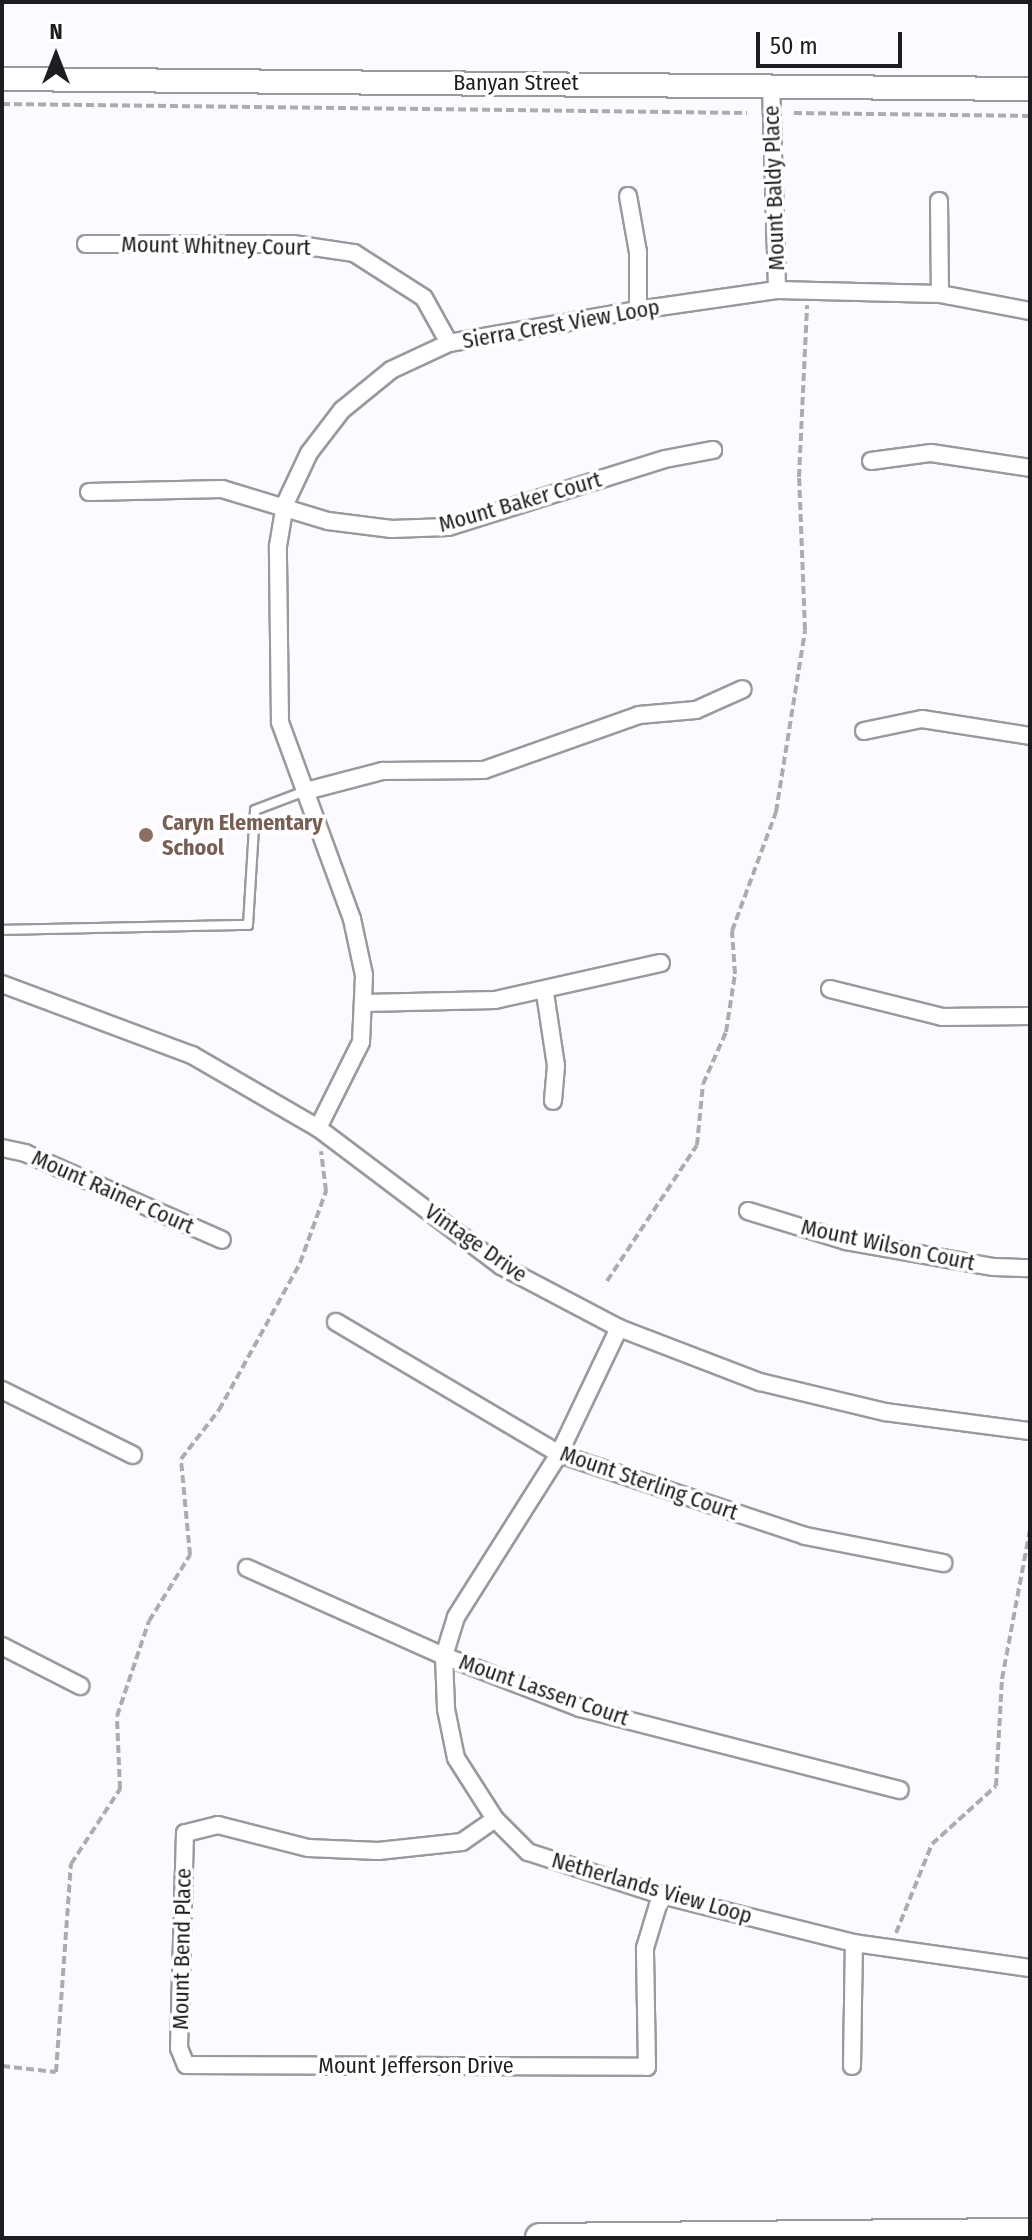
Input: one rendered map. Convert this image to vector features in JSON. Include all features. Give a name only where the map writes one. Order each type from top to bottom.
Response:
[{"type":"highway","points":[[540,2238],[1030,2233]]},
{"type":"main road","name":"Banyan Street","points":[[2,79],[1030,89]]},
{"type":"street","name":"Mount Baldy Place","points":[[771,85],[777,290]]},
{"type":"street","points":[[628,196],[638,252],[638,310]]},
{"type":"street","points":[[939,201],[940,294]]},
{"type":"street","name":"Mount Whitney Court","points":[[86,244],[293,244],[354,253],[424,298],[449,343]]},
{"type":"street","name":"Sierra Crest View Loop","points":[[318,1128],[361,1042],[365,1003],[361,950],[280,722],[278,546],[285,504],[309,453],[342,410],[391,370],[449,343],[638,310],[777,290],[940,294],[1030,311]]},
{"type":"street","name":"Mount Baker Court","points":[[89,492],[222,489],[285,504],[328,521],[391,529],[448,527],[665,459],[713,450]]},
{"type":"street","points":[[871,461],[931,453],[1030,468]]},
{"type":"street","points":[[306,791],[383,771],[484,770],[639,715],[696,710],[743,689]]},
{"type":"street","points":[[864,731],[922,719],[1030,736]]},
{"type":"street","points":[[365,1003],[445,1005],[545,993],[661,963]]},
{"type":"street","name":"Vintage Drive","points":[[2,984],[192,1055],[318,1128],[501,1266],[619,1328],[760,1382],[885,1412],[1030,1431]]},
{"type":"street","points":[[830,989],[942,1017],[1030,1016]]},
{"type":"street","points":[[545,993],[556,1066],[553,1101]]},
{"type":"street","name":"Mount Rainer Court","points":[[2,1148],[25,1153],[222,1240]]},
{"type":"street","name":"Mount Wilson Court","points":[[748,1211],[846,1241],[994,1267],[1030,1268]]},
{"type":"street","name":"Mount Sterling Court","points":[[336,1322],[559,1454],[805,1536],[943,1563]]},
{"type":"street","name":"Netherlands View Loop","points":[[619,1328],[559,1454],[456,1617],[444,1656],[446,1709],[456,1758],[495,1819],[528,1852],[661,1895],[854,1943],[1030,1968]]},
{"type":"street","points":[[2,1390],[133,1455]]},
{"type":"street","name":"Mount Lassen Court","points":[[247,1568],[444,1656],[580,1708],[900,1790]]},
{"type":"street","points":[[2,1646],[80,1686]]},
{"type":"street","name":"Mount Bend Place","points":[[186,2065],[179,2048],[185,1833],[218,1825],[308,1848],[378,1851],[462,1842],[495,1819]]},
{"type":"street","name":"Mount Jefferson Drive","points":[[186,2065],[647,2067],[645,1948],[661,1895]]},
{"type":"street","points":[[852,2066],[854,1943]]},
{"type":"lane","points":[[2,930],[248,925],[255,810],[306,791]]},
{"type":"path","points":[[2,104],[747,113]]},
{"type":"path","points":[[794,113],[1030,116]]},
{"type":"path","points":[[607,1281],[697,1145],[703,1084],[726,1032],[735,974],[732,931],[776,812],[805,630],[799,477],[808,291]]},
{"type":"path","points":[[2,2066],[56,2072],[71,1864],[120,1789],[117,1716],[149,1621],[190,1555],[181,1459],[219,1410],[300,1263],[326,1191],[318,1128]]},
{"type":"path","points":[[890,1948],[932,1844],[996,1786],[1002,1679],[1030,1530]]},
{"type":"place","name":"Caryn Elementary School","points":[[146,835]]}]
